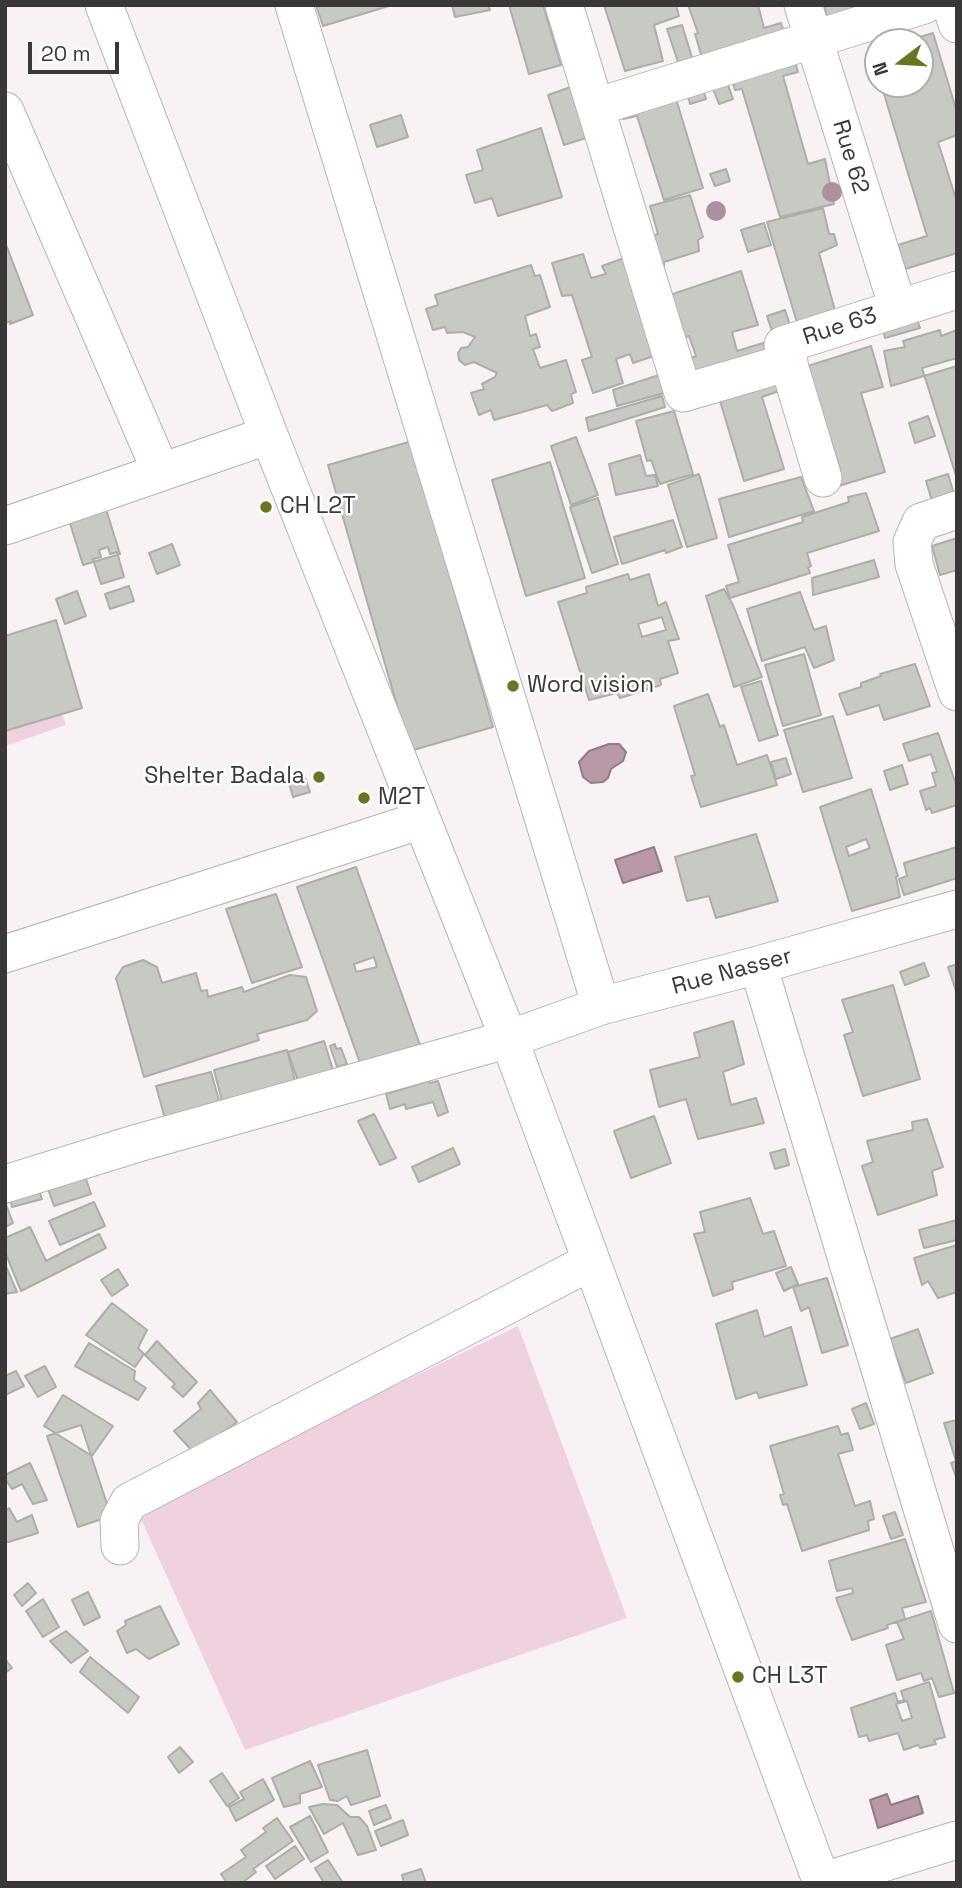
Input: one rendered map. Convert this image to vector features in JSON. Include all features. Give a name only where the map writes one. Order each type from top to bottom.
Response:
[{"type":"street","points":[[104,5],[269,435],[509,1039],[821,1882],[957,1840]]},
{"type":"street","points":[[294,5],[601,1006]]},
{"type":"street","points":[[564,5],[596,107],[924,5]]},
{"type":"street","name":"Rue 62","points":[[803,5],[898,308]]},
{"type":"street","points":[[951,5],[957,24]]},
{"type":"street","name":"Rue 63","points":[[596,107],[683,393],[898,308],[957,290]]},
{"type":"street","points":[[5,111],[161,472]]},
{"type":"street","points":[[786,353],[823,478]]},
{"type":"street","points":[[5,526],[269,435]]},
{"type":"street","points":[[957,510],[921,522],[912,542],[915,564],[957,692]]},
{"type":"street","points":[[5,954],[422,820]]},
{"type":"street","name":"Rue Nasser","points":[[5,1184],[151,1139],[509,1039],[601,1006],[957,909]]},
{"type":"street","points":[[758,965],[957,1624]]},
{"type":"street","points":[[120,1546],[119,1521],[129,1502],[590,1262]]},
{"type":"shaded area","points":[[43,661],[66,725],[5,746],[5,674]]},
{"type":"shaded area","points":[[609,744],[619,744],[626,752],[623,761],[611,769],[608,778],[603,782],[591,783],[583,777],[579,762],[589,751]]},
{"type":"shaded area","points":[[654,847],[662,871],[623,883],[615,860]]},
{"type":"shaded area","points":[[518,1326],[627,1618],[245,1750],[137,1510]]},
{"type":"shaded area","points":[[887,1794],[891,1805],[918,1796],[923,1813],[878,1828],[870,1800]]},
{"type":"building","points":[[316,5],[392,5],[323,26]]},
{"type":"building","points":[[452,5],[488,5],[490,10],[455,17]]},
{"type":"building","points":[[509,5],[543,5],[561,65],[529,74]]},
{"type":"building","points":[[604,5],[676,5],[679,16],[654,25],[663,61],[625,71]]},
{"type":"building","points":[[688,5],[758,5],[764,28],[781,23],[786,38],[703,61],[695,34],[698,33]]},
{"type":"building","points":[[824,5],[899,5],[829,27]]},
{"type":"building","points":[[682,25],[694,64],[680,68],[667,29]]},
{"type":"building","points":[[934,36],[957,112],[957,135],[938,142],[957,202],[957,253],[905,269],[898,245],[927,236],[885,98],[934,98]]},
{"type":"building","points":[[792,52],[798,72],[783,76],[808,164],[825,159],[834,204],[780,217],[742,89],[735,90],[730,72]]},
{"type":"building","points":[[724,74],[733,99],[719,104],[709,79]]},
{"type":"building","points":[[701,82],[706,99],[690,104],[685,86]]},
{"type":"building","points":[[576,85],[592,136],[564,145],[548,95]]},
{"type":"building","points":[[673,89],[703,188],[664,200],[637,116],[623,119],[619,106]]},
{"type":"building","points":[[401,115],[408,137],[377,147],[370,125]]},
{"type":"building","points":[[541,128],[562,197],[498,216],[492,198],[475,203],[466,175],[483,170],[477,150]]},
{"type":"building","points":[[726,169],[730,181],[715,186],[710,174]]},
{"type":"building","points":[[690,195],[703,237],[698,240],[699,251],[664,262],[664,266],[659,269],[642,239],[658,234],[650,206]]},
{"type":"building","points":[[823,208],[829,234],[834,234],[837,245],[819,253],[836,314],[798,326],[767,222]]},
{"type":"building","points":[[764,223],[771,245],[748,252],[741,230]]},
{"type":"building","points":[[5,242],[33,315],[10,324],[11,321],[5,323]]},
{"type":"building","points":[[583,254],[591,278],[606,274],[602,266],[624,258],[654,356],[633,363],[630,354],[616,359],[623,383],[593,393],[582,360],[592,357],[572,295],[562,296],[552,263]]},
{"type":"building","points":[[531,265],[535,276],[540,275],[550,307],[525,316],[530,336],[536,334],[540,347],[533,349],[540,368],[566,360],[576,392],[571,394],[573,403],[552,411],[547,405],[494,420],[491,410],[479,415],[471,393],[484,389],[482,384],[497,373],[474,362],[465,365],[459,360],[458,353],[461,348],[468,347],[475,337],[463,332],[447,333],[445,327],[433,330],[426,309],[438,305],[435,295]]},
{"type":"building","points":[[741,271],[758,325],[732,332],[737,351],[763,343],[768,358],[686,383],[678,362],[696,356],[689,336],[672,341],[658,299]]},
{"type":"building","points":[[785,310],[791,328],[773,334],[767,316]]},
{"type":"building","points":[[916,317],[920,328],[885,338],[882,327]]},
{"type":"building","points":[[940,330],[941,336],[957,330],[957,366],[891,386],[884,351],[905,347],[903,341]]},
{"type":"building","points":[[871,346],[883,387],[861,393],[885,472],[832,488],[827,473],[840,469],[830,438],[817,442],[808,366]]},
{"type":"building","points":[[957,358],[957,479],[922,368]]},
{"type":"building","points":[[662,374],[668,392],[617,406],[613,390]]},
{"type":"building","points":[[774,376],[779,391],[762,397],[784,469],[744,481],[718,394]]},
{"type":"building","points":[[662,396],[665,407],[589,431],[586,418]]},
{"type":"building","points":[[674,411],[693,474],[660,484],[651,460],[647,461],[636,421]]},
{"type":"building","points":[[928,416],[935,436],[915,443],[909,423]]},
{"type":"building","points":[[576,437],[598,495],[571,505],[551,446]]},
{"type":"building","points":[[412,441],[493,727],[410,751],[328,465]]},
{"type":"building","points":[[640,455],[646,476],[655,475],[658,486],[616,495],[609,464]]},
{"type":"building","points":[[550,462],[585,578],[526,596],[492,480]]},
{"type":"building","points":[[699,474],[717,538],[687,547],[668,485]]},
{"type":"building","points":[[948,474],[954,494],[932,501],[926,481]]},
{"type":"building","points":[[801,477],[814,511],[729,537],[719,499]]},
{"type":"building","points":[[866,493],[879,531],[807,553],[810,573],[730,598],[726,586],[739,582],[728,545],[803,522],[802,517],[849,502],[848,497]]},
{"type":"building","points":[[598,498],[618,564],[592,573],[570,507]]},
{"type":"building","points":[[105,506],[120,554],[83,565],[68,517]]},
{"type":"building","points":[[673,520],[682,547],[622,564],[614,537]]},
{"type":"building","points":[[957,538],[957,570],[940,575],[932,546]]},
{"type":"building","points":[[172,544],[180,565],[157,574],[149,553]]},
{"type":"building","points":[[108,547],[110,554],[117,552],[124,577],[101,584],[93,559],[101,557],[99,550]]},
{"type":"building","points":[[874,560],[879,577],[813,595],[812,578]]},
{"type":"building","points":[[628,574],[630,580],[649,574],[658,606],[666,602],[679,639],[668,641],[678,673],[660,679],[661,685],[620,698],[617,693],[589,700],[558,602],[587,593],[586,587]],"holes":[[[662,617],[666,630],[642,637],[638,624]]]},
{"type":"building","points":[[129,586],[134,601],[110,609],[105,594]]},
{"type":"building","points":[[724,589],[762,677],[734,687],[706,596]]},
{"type":"building","points":[[77,591],[86,616],[65,624],[56,599]]},
{"type":"building","points":[[800,592],[814,630],[826,626],[834,660],[814,668],[805,647],[762,661],[747,609]]},
{"type":"building","points":[[56,620],[82,708],[5,731],[5,636]]},
{"type":"building","points":[[804,654],[821,715],[783,726],[765,665]]},
{"type":"building","points":[[915,664],[930,706],[884,720],[879,705],[847,715],[839,694],[861,687],[861,683],[881,676],[880,674]]},
{"type":"building","points":[[761,681],[778,735],[759,741],[741,687]]},
{"type":"building","points":[[708,694],[720,727],[724,725],[737,765],[767,755],[777,785],[701,807],[691,776],[695,775],[674,706]]},
{"type":"building","points":[[833,716],[852,778],[803,792],[784,730]]},
{"type":"building","points":[[938,733],[957,787],[957,805],[932,813],[930,808],[926,810],[920,791],[936,786],[932,773],[937,772],[931,754],[909,761],[903,744]]},
{"type":"building","points":[[786,758],[791,774],[776,779],[771,762]]},
{"type":"building","points":[[902,765],[908,784],[890,790],[884,771]]},
{"type":"building","points":[[305,778],[310,792],[293,797],[289,783]]},
{"type":"building","points":[[871,789],[898,876],[900,897],[852,911],[820,807]],"holes":[[[866,839],[870,848],[849,856],[846,847]]]},
{"type":"building","points":[[756,834],[778,901],[716,918],[709,896],[687,901],[675,857]]},
{"type":"building","points":[[957,847],[957,878],[904,895],[899,879],[907,876],[904,863]]},
{"type":"building","points":[[356,867],[420,1045],[360,1063],[297,887]],"holes":[[[374,957],[377,967],[356,972],[354,964]]]},
{"type":"building","points":[[276,894],[302,967],[252,983],[226,909]]},
{"type":"building","points":[[143,960],[157,967],[162,983],[196,973],[201,991],[207,990],[208,997],[242,987],[244,992],[290,975],[306,977],[317,1011],[307,1020],[257,1034],[259,1040],[144,1077],[116,978],[123,967]]},
{"type":"building","points":[[924,963],[929,976],[905,985],[900,972]]},
{"type":"building","points":[[957,964],[957,994],[948,967]]},
{"type":"building","points":[[893,985],[920,1079],[863,1096],[844,1035],[853,1032],[842,1000]]},
{"type":"building","points":[[733,1021],[744,1064],[723,1072],[731,1105],[756,1098],[764,1123],[698,1139],[686,1099],[659,1107],[650,1070],[700,1057],[694,1033]]},
{"type":"building","points":[[324,1041],[333,1070],[298,1081],[288,1052]]},
{"type":"building","points":[[335,1044],[336,1049],[341,1048],[347,1064],[337,1067],[330,1046]]},
{"type":"building","points":[[287,1050],[295,1081],[222,1101],[214,1070]]},
{"type":"building","points":[[211,1072],[220,1104],[165,1119],[156,1086]]},
{"type":"building","points":[[429,1081],[438,1081],[448,1112],[438,1116],[433,1102],[406,1109],[405,1104],[390,1109],[386,1094]]},
{"type":"building","points":[[374,1114],[396,1158],[380,1165],[358,1121]]},
{"type":"building","points":[[654,1116],[671,1163],[631,1178],[614,1131]]},
{"type":"building","points":[[927,1119],[943,1167],[932,1171],[937,1195],[878,1215],[862,1166],[873,1162],[867,1141],[913,1130],[912,1122]]},
{"type":"building","points":[[453,1148],[460,1164],[419,1182],[412,1167]]},
{"type":"building","points":[[785,1149],[789,1165],[775,1169],[770,1153]]},
{"type":"building","points":[[83,1170],[91,1194],[54,1206],[46,1183]]},
{"type":"building","points":[[37,1184],[42,1199],[12,1207],[8,1191]]},
{"type":"building","points":[[750,1198],[763,1234],[774,1231],[786,1266],[732,1282],[733,1289],[713,1296],[694,1234],[705,1232],[700,1212]]},
{"type":"building","points":[[5,1202],[13,1223],[5,1227]]},
{"type":"building","points":[[94,1202],[105,1226],[60,1245],[49,1221]]},
{"type":"building","points":[[957,1220],[957,1240],[924,1248],[919,1230]]},
{"type":"building","points":[[30,1227],[46,1261],[99,1234],[106,1248],[21,1291],[5,1252],[5,1238]]},
{"type":"building","points":[[957,1245],[957,1292],[938,1298],[928,1281],[922,1285],[914,1258]]},
{"type":"building","points":[[5,1264],[17,1292],[5,1294]]},
{"type":"building","points":[[791,1267],[798,1284],[784,1291],[776,1273]]},
{"type":"building","points":[[118,1269],[128,1285],[112,1296],[101,1280]]},
{"type":"building","points":[[827,1278],[848,1345],[822,1353],[809,1307],[801,1311],[793,1287]]},
{"type":"building","points":[[112,1303],[147,1330],[138,1348],[144,1354],[135,1367],[86,1335]]},
{"type":"building","points":[[757,1310],[764,1337],[791,1327],[807,1385],[759,1398],[757,1392],[736,1399],[716,1324]]},
{"type":"building","points":[[918,1329],[933,1373],[906,1383],[890,1339]]},
{"type":"building","points":[[157,1341],[197,1382],[183,1397],[172,1387],[175,1384],[145,1355]]},
{"type":"building","points":[[89,1343],[135,1371],[134,1380],[146,1388],[138,1400],[75,1366]]},
{"type":"building","points":[[45,1366],[56,1387],[38,1397],[25,1376]]},
{"type":"building","points":[[16,1371],[24,1386],[5,1395],[5,1376]]},
{"type":"building","points":[[210,1390],[237,1422],[195,1454],[174,1431],[201,1409],[198,1403]]},
{"type":"building","points":[[63,1395],[113,1426],[92,1456],[44,1426]]},
{"type":"building","points":[[866,1403],[874,1424],[860,1429],[852,1409]]},
{"type":"building","points":[[957,1420],[957,1480],[951,1463],[956,1461],[944,1423]]},
{"type":"building","points":[[81,1425],[111,1516],[78,1527],[47,1436]]},
{"type":"building","points":[[838,1426],[841,1435],[848,1433],[853,1450],[838,1454],[855,1506],[870,1501],[874,1519],[868,1521],[869,1530],[802,1551],[787,1504],[783,1505],[780,1495],[784,1494],[770,1446]]},
{"type":"building","points":[[30,1463],[47,1500],[33,1504],[22,1484],[12,1489],[5,1479],[5,1475]]},
{"type":"building","points":[[9,1508],[17,1522],[32,1515],[38,1533],[5,1543],[5,1511]]},
{"type":"building","points":[[895,1512],[903,1535],[891,1539],[883,1516]]},
{"type":"building","points":[[905,1539],[926,1602],[902,1608],[905,1619],[887,1625],[888,1628],[852,1640],[836,1598],[853,1593],[852,1588],[837,1591],[829,1561]]},
{"type":"building","points":[[28,1583],[36,1593],[22,1606],[14,1595]]},
{"type":"building","points":[[88,1592],[100,1617],[84,1625],[72,1600]]},
{"type":"building","points":[[43,1599],[59,1627],[43,1637],[26,1611]]},
{"type":"building","points":[[160,1606],[179,1644],[149,1659],[136,1649],[127,1653],[117,1631],[126,1625],[125,1621]]},
{"type":"building","points":[[931,1611],[954,1693],[939,1697],[932,1678],[924,1681],[921,1673],[897,1680],[886,1645],[904,1639],[897,1622]]},
{"type":"building","points":[[66,1631],[88,1651],[71,1663],[50,1641]]},
{"type":"building","points":[[90,1657],[139,1697],[128,1713],[80,1672]]},
{"type":"building","points":[[5,1659],[12,1668],[5,1673]]},
{"type":"building","points":[[929,1682],[945,1737],[934,1740],[936,1744],[920,1748],[918,1745],[904,1750],[898,1733],[869,1741],[867,1735],[859,1737],[851,1708],[895,1693],[898,1702],[904,1700],[901,1691]],"holes":[[[907,1701],[912,1718],[902,1721],[896,1704]]]},
{"type":"building","points":[[180,1747],[193,1762],[179,1773],[168,1757]]},
{"type":"building","points":[[367,1750],[380,1796],[351,1805],[347,1796],[338,1801],[330,1800],[318,1765]]},
{"type":"building","points":[[310,1761],[322,1787],[300,1794],[300,1803],[284,1807],[272,1778]]},
{"type":"building","points":[[222,1773],[239,1798],[227,1806],[210,1781]]},
{"type":"building","points":[[263,1779],[274,1800],[236,1821],[229,1807],[244,1799],[240,1792]]},
{"type":"building","points":[[337,1805],[350,1817],[359,1817],[367,1826],[376,1850],[358,1855],[343,1823],[324,1834],[309,1807]]},
{"type":"building","points":[[386,1805],[391,1818],[374,1825],[369,1811]]},
{"type":"building","points":[[310,1816],[328,1852],[311,1862],[290,1827]]},
{"type":"building","points":[[277,1818],[293,1841],[253,1869],[256,1872],[242,1883],[227,1883],[221,1874],[246,1857],[241,1850],[266,1832],[263,1828]]},
{"type":"building","points":[[403,1820],[408,1835],[381,1846],[375,1831]]},
{"type":"building","points":[[295,1846],[304,1859],[275,1879],[266,1866]]},
{"type":"building","points":[[328,1860],[343,1883],[324,1883],[315,1868]]},
{"type":"building","points":[[421,1869],[426,1883],[404,1883],[402,1875]]},
{"type":"place","name":"CH L2T","points":[[266,507]]},
{"type":"place","name":"Word vision","points":[[513,686]]},
{"type":"place","name":"Shelter Badala","points":[[319,777]]},
{"type":"place","name":"M2T","points":[[364,798]]},
{"type":"place","name":"CH L3T","points":[[738,1677]]}]
